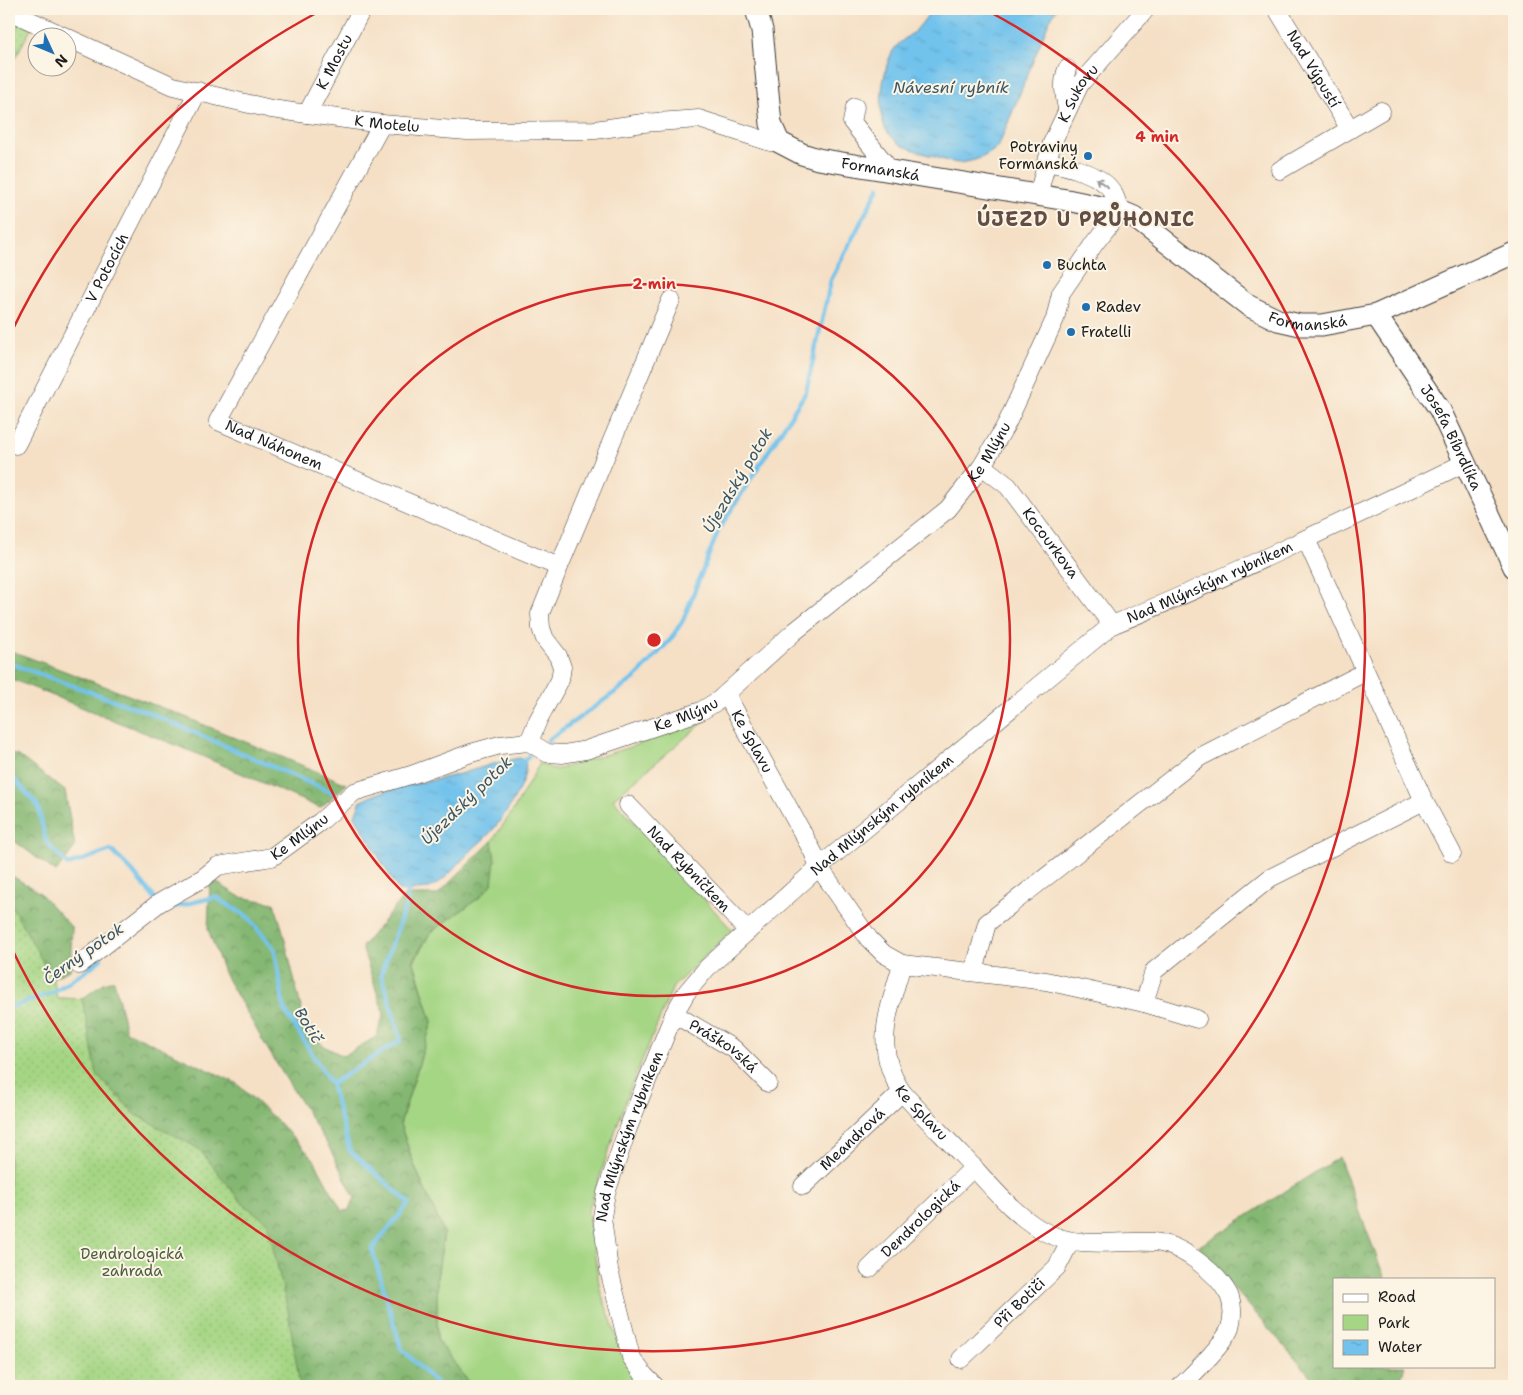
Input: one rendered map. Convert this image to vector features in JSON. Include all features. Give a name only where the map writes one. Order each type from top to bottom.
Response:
[{"type":"street","name":"K Mostu","points":[[307,114],[362,9]]},
{"type":"street","points":[[756,9],[762,30],[771,124],[779,142]]},
{"type":"street","name":"K Sukovu","points":[[1038,195],[1052,143],[1080,84],[1146,9]]},
{"type":"street","name":"Nad Výpustí","points":[[1277,9],[1350,129]]},
{"type":"street","name":"K Motelu","points":[[9,11],[173,86],[271,109],[382,124],[467,131],[595,130],[643,123],[699,119],[770,142],[779,142]]},
{"type":"street","points":[[1067,69],[1064,79],[1064,94],[1067,108]]},
{"type":"street","name":"V Potocích","points":[[16,445],[198,91]]},
{"type":"street","points":[[855,107],[852,122],[891,171]]},
{"type":"street","points":[[1280,170],[1381,111]]},
{"type":"street","name":"Nad Náhonem","points":[[382,124],[218,421],[558,567]]},
{"type":"street","name":"Formanská","points":[[779,142],[802,154],[818,159],[1038,195],[1120,211],[1134,217],[1249,306],[1278,320],[1300,325],[1322,324],[1376,315],[1514,253]]},
{"type":"street","points":[[1046,162],[1071,166],[1103,182],[1113,192],[1120,211]]},
{"type":"street","name":"Ke Mlýnu","points":[[79,965],[158,903],[203,878],[218,866],[272,856],[320,822],[354,792],[500,745],[529,742],[547,753],[563,754],[586,750],[701,711],[726,694],[794,632],[948,509],[982,466],[1007,423],[1055,319],[1061,293],[1095,243],[1120,211]]},
{"type":"street","points":[[529,742],[538,720],[560,680],[562,667],[558,656],[545,639],[540,614],[671,300]]},
{"type":"street","name":"Josefa Bíbrdlíka","points":[[1376,315],[1440,410],[1514,567]]},
{"type":"street","name":"Nad Mlýnským rybníkem","points":[[655,1386],[631,1357],[608,1270],[602,1217],[606,1193],[628,1128],[674,1014],[686,993],[707,968],[819,867],[1112,625],[1168,602],[1306,539],[1412,490],[1466,462]]},
{"type":"street","name":"Kocourkova","points":[[982,466],[1008,486],[1112,625]]},
{"type":"street","points":[[1306,539],[1424,802],[1452,853]]},
{"type":"street","points":[[974,972],[987,923],[1200,757],[1365,672]]},
{"type":"street","name":"Ke Splavu","points":[[726,694],[813,852],[819,867],[869,939],[884,954],[902,964],[885,1029],[885,1053],[893,1078],[902,1092],[1023,1218],[1048,1234],[1070,1242],[1156,1242],[1178,1248],[1197,1260],[1229,1295],[1233,1312],[1230,1330],[1181,1386]]},
{"type":"street","points":[[1144,1003],[1154,972],[1270,878],[1424,802]]},
{"type":"street","name":"Nad Rybníčkem","points":[[628,805],[748,931]]},
{"type":"street","points":[[902,964],[1046,981],[1144,1003],[1197,1019]]},
{"type":"street","name":"Práškovská","points":[[674,1014],[734,1049],[768,1083]]},
{"type":"street","name":"Meandrová","points":[[802,1186],[902,1092]]},
{"type":"street","name":"Dendrologická","points":[[869,1269],[974,1167]]},
{"type":"street","name":"Při Botiči","points":[[961,1359],[1057,1267],[1070,1242]]},
{"type":"green space","points":[[9,16],[32,27],[28,28],[28,34],[9,69]]},
{"type":"green space","points":[[9,650],[173,712],[347,784],[320,808],[195,753],[9,678]]},
{"type":"green space","points":[[706,720],[613,799],[732,930],[673,987],[628,1094],[588,1211],[600,1290],[628,1367],[647,1386],[471,1386],[437,1339],[437,1278],[444,1233],[414,1165],[400,1124],[432,1022],[414,962],[430,933],[480,897],[492,884],[492,841],[514,809],[540,763],[555,770],[630,747]]},
{"type":"green space","points":[[9,753],[19,756],[65,791],[75,847],[56,872],[9,837]]},
{"type":"green space","points":[[492,841],[495,860],[492,884],[480,897],[430,933],[413,961],[432,1022],[400,1124],[414,1165],[444,1233],[437,1278],[437,1339],[471,1386],[78,1386],[9,1310],[9,874],[40,893],[72,928],[70,970],[52,978],[57,998],[82,999],[104,983],[114,980],[126,1031],[236,1083],[313,1158],[342,1211],[349,1210],[355,1198],[329,1147],[273,1058],[225,975],[208,929],[210,883],[216,882],[240,897],[274,903],[282,928],[303,1016],[322,1045],[343,1056],[376,1037],[384,1014],[362,947],[405,895],[437,895]]},
{"type":"green space","name":"Dendrologická zahrada","points":[[9,901],[54,982],[57,998],[82,999],[97,1075],[135,1114],[199,1149],[243,1204],[267,1222],[288,1311],[300,1386],[9,1386]]},
{"type":"green space","points":[[1339,1157],[1385,1278],[1333,1278],[1333,1368],[1404,1368],[1398,1386],[1319,1386],[1198,1247]]},
{"type":"water","name":"Návesní rybník","points":[[932,9],[1056,9],[1048,24],[999,145],[990,153],[976,160],[959,163],[908,148],[899,143],[885,128],[881,103],[885,73],[890,57],[898,45],[916,30]]},
{"type":"water","points":[[519,758],[525,760],[523,778],[508,809],[489,834],[440,882],[429,888],[399,891],[355,816],[360,802],[382,792]]},
{"type":"waterway","name":"Újezdský potok","points":[[548,740],[635,678],[671,639],[683,620],[719,529],[806,392],[831,280],[879,187]]},
{"type":"waterway","points":[[9,663],[147,712],[333,793]]},
{"type":"waterway","name":"Újezdský potok","points":[[521,764],[529,756]]},
{"type":"waterway","name":"Botič","points":[[9,773],[38,806],[46,842],[68,865],[111,850],[132,871],[156,900]]},
{"type":"waterway","name":"Újezdský potok","points":[[331,1084],[401,1040],[381,974],[407,902],[409,887]]},
{"type":"waterway","name":"Botič","points":[[148,922],[166,909],[215,897],[248,917],[275,950],[284,1009],[331,1084],[350,1151],[409,1203],[372,1249],[401,1348],[439,1386]]},
{"type":"waterway","name":"Černý potok","points":[[9,1008],[52,993],[101,959]]},
{"type":"place","name":"Potraviny Formanská","points":[[1088,156]]},
{"type":"place","name":"Buchta","points":[[1047,265]]},
{"type":"place","name":"Radev","points":[[1086,307]]},
{"type":"place","name":"Fratelli","points":[[1071,332]]},
{"type":"district","name":"ÚJEZD U PRŮHONIC","points":[[1086,219]]}]
